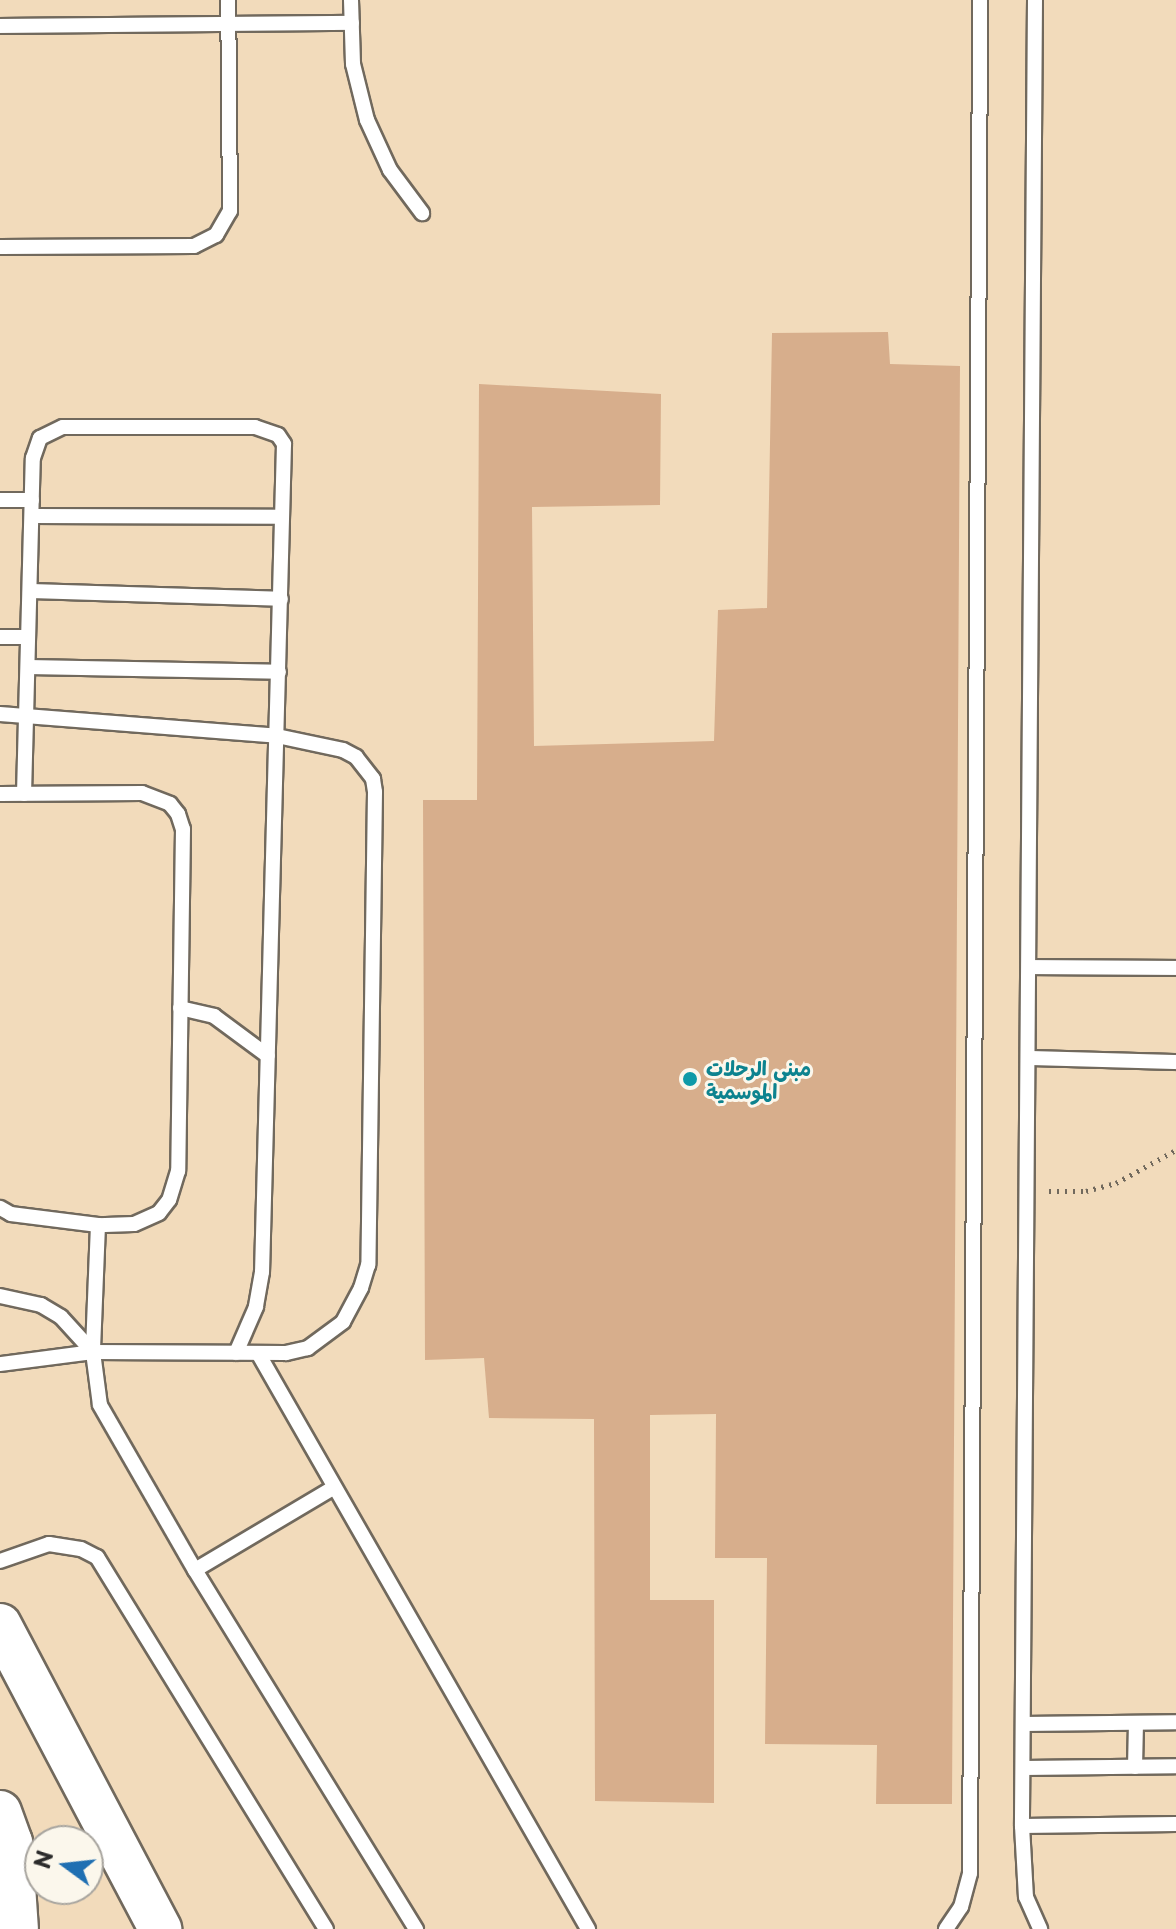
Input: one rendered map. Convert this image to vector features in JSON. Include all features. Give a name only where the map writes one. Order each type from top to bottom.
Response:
[{"type":"main road","points":[[0,1625],[160,1929]]},
{"type":"main road","points":[[0,1812],[11,1842],[17,1929]]},
{"type":"lane","points":[[0,247],[194,246],[216,235],[230,211],[228,0]]},
{"type":"lane","points":[[351,0],[353,64],[367,120],[390,170],[422,213]]},
{"type":"lane","points":[[946,1929],[961,1907],[970,1873],[980,0]]},
{"type":"lane","points":[[1035,0],[1022,1826],[1026,1897],[1040,1929]]},
{"type":"lane","points":[[0,26],[352,23]]},
{"type":"lane","points":[[24,794],[32,500],[35,447],[40,438],[54,428],[255,427],[269,430],[284,444],[262,1272],[256,1307],[236,1353]]},
{"type":"lane","points":[[0,500],[32,500]]},
{"type":"lane","points":[[32,516],[282,517]]},
{"type":"lane","points":[[30,591],[281,599]]},
{"type":"lane","points":[[0,637],[28,637]]},
{"type":"lane","points":[[28,667],[279,672]]},
{"type":"lane","points":[[0,714],[277,736],[343,750],[356,757],[373,779],[375,792],[368,1265],[353,1307],[328,1336],[308,1348],[258,1353],[93,1352],[0,1364]]},
{"type":"lane","points":[[0,794],[142,793],[158,797],[178,814],[183,829],[175,1187],[159,1213],[134,1224],[98,1225],[11,1214],[0,1208]]},
{"type":"lane","points":[[1030,967],[1176,968]]},
{"type":"lane","points":[[180,1008],[214,1016],[268,1056]]},
{"type":"lane","points":[[1029,1058],[1176,1062]]},
{"type":"lane","points":[[98,1225],[93,1352],[100,1405],[195,1570],[416,1929]]},
{"type":"lane","points":[[0,1296],[41,1305],[61,1317],[93,1352]]},
{"type":"lane","points":[[258,1353],[333,1488],[570,1892],[588,1929]]},
{"type":"lane","points":[[195,1570],[333,1488]]},
{"type":"lane","points":[[0,1561],[49,1544],[81,1549],[97,1557],[326,1929]]},
{"type":"lane","points":[[1023,1724],[1176,1722]]},
{"type":"lane","points":[[1135,1767],[1136,1723]]},
{"type":"lane","points":[[1023,1768],[1176,1766]]},
{"type":"lane","points":[[1022,1826],[1176,1824]]},
{"type":"path","points":[[1028,1191],[1086,1191],[1116,1183],[1176,1150]]},
{"type":"building","name":"مبنى الرحلات الموسمية","points":[[888,332],[890,364],[960,366],[952,1804],[876,1804],[877,1745],[765,1744],[767,1558],[715,1558],[716,1414],[650,1415],[650,1600],[714,1600],[714,1803],[595,1801],[594,1419],[489,1418],[484,1358],[425,1360],[423,800],[477,800],[479,384],[661,394],[660,505],[532,507],[534,746],[714,741],[718,610],[767,608],[772,333]]},
{"type":"place","name":"مبنى الرحلات الموسمية","points":[[690,1079]]}]
